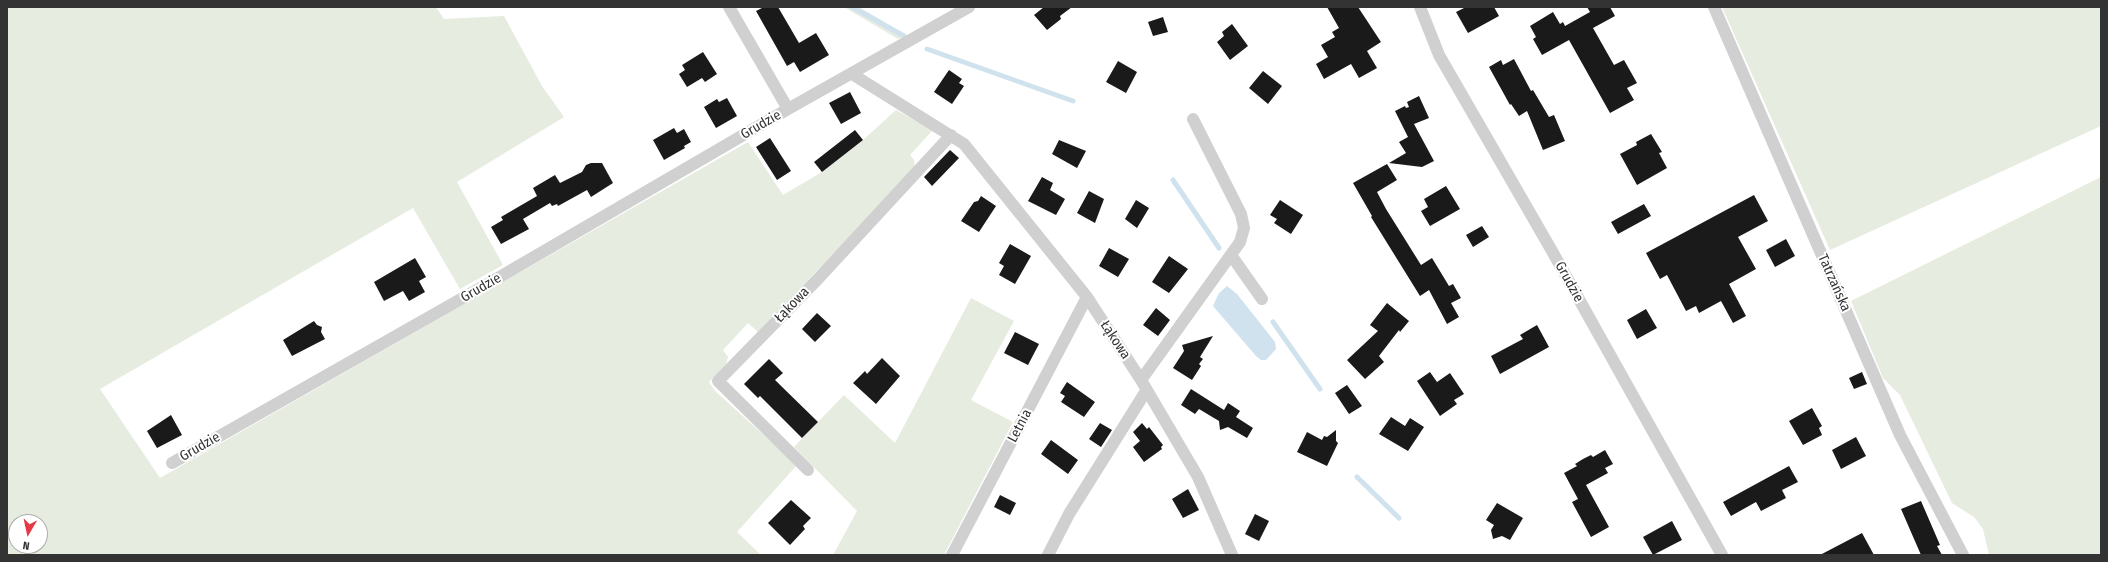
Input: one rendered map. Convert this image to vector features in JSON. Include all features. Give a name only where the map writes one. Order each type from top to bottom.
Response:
[{"type":"street","name":"Grudzie","points":[[729,7],[788,109]]},
{"type":"street","name":"Grudzie","points":[[172,463],[491,282],[788,109],[969,7]]},
{"type":"street","name":"Grudzie","points":[[1420,7],[1439,55],[1552,251],[1722,555]]},
{"type":"street","name":"Tatrzańska","points":[[1714,7],[1900,435],[1963,555]]},
{"type":"street","name":"Łąkowa","points":[[852,74],[964,144],[974,154],[1087,297],[1144,386],[1198,477],[1232,555]]},
{"type":"street","points":[[1048,555],[1069,514],[1144,386],[1240,242],[1244,228],[1241,214],[1193,119]]},
{"type":"street","name":"Łąkowa","points":[[808,470],[718,381],[816,280],[951,135]]},
{"type":"street","points":[[1231,255],[1262,299]]},
{"type":"street","name":"Letnia","points":[[952,555],[1087,297]]},
{"type":"shaded area","points":[[7,7],[436,7],[444,19],[504,16],[542,86],[564,117],[457,182],[503,265],[460,289],[413,208],[100,389],[160,478],[748,142],[783,195],[822,172],[863,140],[896,110],[933,130],[910,155],[914,160],[915,169],[758,332],[748,323],[723,350],[728,357],[726,364],[709,382],[715,391],[797,465],[737,532],[761,555],[7,555]]},
{"type":"shaded area","points":[[844,7],[859,7],[908,36],[898,39]]},
{"type":"shaded area","points":[[1722,7],[2101,7],[2101,126],[1830,250]]},
{"type":"shaded area","points":[[2101,177],[2101,555],[1989,555],[1983,529],[1974,517],[1952,503],[1900,395],[1883,378],[1851,301]]},
{"type":"shaded area","points":[[971,298],[1014,321],[971,400],[1013,422],[944,555],[833,555],[857,511],[794,447],[844,395],[895,443]]},
{"type":"water","points":[[1227,286],[1237,294],[1275,342],[1276,349],[1266,360],[1261,360],[1256,356],[1213,306],[1219,293]]},
{"type":"building","points":[[764,7],[778,7],[799,43],[816,33],[829,55],[800,72],[794,62],[787,66],[756,11]]},
{"type":"building","points":[[1044,7],[1072,7],[1060,16],[1061,19],[1047,30],[1034,15]]},
{"type":"building","points":[[1327,7],[1358,7],[1381,42],[1367,51],[1377,68],[1359,78],[1351,64],[1324,79],[1316,64],[1328,57],[1321,45],[1335,37],[1332,32],[1339,28]]},
{"type":"building","points":[[1466,7],[1494,7],[1499,16],[1468,33],[1456,12]]},
{"type":"building","points":[[1587,7],[1610,7],[1615,16],[1593,28],[1614,65],[1624,60],[1637,83],[1627,88],[1634,100],[1610,113],[1569,40],[1542,55],[1533,39],[1536,37],[1530,26],[1553,12],[1560,24],[1563,22],[1565,26],[1590,12]]},
{"type":"building","points":[[1163,17],[1168,32],[1153,36],[1148,22]]},
{"type":"building","points":[[1232,24],[1248,46],[1230,60],[1217,42],[1224,36],[1222,32]]},
{"type":"building","points":[[703,52],[717,74],[705,82],[702,78],[687,87],[679,74],[685,70],[682,65]]},
{"type":"building","points":[[1514,59],[1531,91],[1533,90],[1549,117],[1554,115],[1565,141],[1543,150],[1527,111],[1519,116],[1511,104],[1510,105],[1489,67],[1501,60],[1503,65]]},
{"type":"building","points":[[1118,61],[1137,72],[1126,93],[1106,82]]},
{"type":"building","points":[[949,70],[962,79],[959,83],[964,86],[952,104],[934,92]]},
{"type":"building","points":[[1263,71],[1282,86],[1268,104],[1249,88]]},
{"type":"building","points":[[850,92],[861,113],[841,124],[829,103]]},
{"type":"building","points":[[1419,96],[1429,118],[1414,124],[1434,161],[1422,167],[1389,163],[1406,153],[1399,142],[1408,137],[1395,111],[1405,106],[1406,108],[1409,107],[1407,102]]},
{"type":"building","points":[[727,98],[737,116],[716,128],[704,107],[717,99],[719,102]]},
{"type":"building","points":[[674,128],[677,133],[684,129],[691,142],[684,146],[685,148],[664,160],[653,140]]},
{"type":"building","points":[[855,130],[863,140],[822,172],[814,162]]},
{"type":"building","points":[[1651,134],[1662,152],[1659,153],[1667,168],[1637,185],[1620,154],[1637,145],[1636,142]]},
{"type":"building","points":[[770,138],[791,171],[777,180],[756,147]]},
{"type":"building","points":[[1059,140],[1086,151],[1077,168],[1052,154]]},
{"type":"building","points":[[950,150],[959,158],[932,186],[924,177]]},
{"type":"building","points":[[591,163],[602,163],[613,183],[591,197],[587,190],[558,206],[557,204],[552,206],[550,203],[523,219],[529,229],[501,244],[491,227],[503,220],[501,217],[537,196],[533,188],[555,175],[560,183],[582,172],[586,165]]},
{"type":"building","points":[[1387,164],[1397,180],[1377,192],[1386,209],[1421,265],[1432,258],[1449,286],[1453,284],[1461,298],[1451,303],[1459,317],[1447,324],[1429,290],[1420,296],[1371,217],[1372,216],[1353,183]]},
{"type":"building","points":[[1042,177],[1053,183],[1050,190],[1065,199],[1056,215],[1028,201]]},
{"type":"building","points":[[1446,186],[1460,209],[1430,226],[1421,211],[1428,207],[1424,199]]},
{"type":"building","points":[[1089,191],[1104,199],[1095,223],[1077,213]]},
{"type":"building","points":[[1754,195],[1768,221],[1738,237],[1756,269],[1729,284],[1746,316],[1733,323],[1721,301],[1699,313],[1696,306],[1686,311],[1667,275],[1660,279],[1646,253]]},
{"type":"building","points":[[981,196],[996,206],[979,232],[961,221],[974,202],[978,201]]},
{"type":"building","points":[[1136,200],[1149,208],[1137,228],[1125,219]]},
{"type":"building","points":[[1280,200],[1303,215],[1291,234],[1274,223],[1277,219],[1270,215]]},
{"type":"building","points":[[1644,204],[1651,216],[1618,234],[1611,222]]},
{"type":"building","points":[[1482,226],[1489,237],[1473,247],[1466,235]]},
{"type":"building","points":[[1786,239],[1795,256],[1775,267],[1766,250]]},
{"type":"building","points":[[1010,244],[1031,256],[1015,284],[999,275],[1004,266],[999,263]]},
{"type":"building","points":[[1109,248],[1129,259],[1118,277],[1099,266]]},
{"type":"building","points":[[1169,256],[1188,269],[1169,293],[1152,282]]},
{"type":"building","points":[[415,258],[426,277],[419,281],[425,292],[409,301],[403,291],[384,301],[374,282]]},
{"type":"building","points":[[1387,303],[1409,321],[1400,332],[1399,330],[1379,356],[1384,362],[1365,379],[1347,360],[1378,331],[1370,325]]},
{"type":"building","points":[[1156,308],[1170,320],[1158,336],[1143,325]]},
{"type":"building","points":[[1646,309],[1657,328],[1637,339],[1627,320]]},
{"type":"building","points":[[817,313],[831,326],[815,342],[802,329]]},
{"type":"building","points":[[314,321],[317,325],[322,327],[321,332],[325,339],[292,356],[283,340]]},
{"type":"building","points":[[1537,325],[1549,347],[1500,374],[1491,356],[1523,339],[1520,335]]},
{"type":"building","points":[[1015,332],[1039,344],[1028,365],[1004,353]]},
{"type":"building","points":[[1213,336],[1200,357],[1203,359],[1199,364],[1201,366],[1192,380],[1173,368],[1184,351],[1182,345]]},
{"type":"building","points":[[882,358],[900,376],[876,404],[853,383],[865,371],[867,374]]},
{"type":"building","points":[[769,359],[783,373],[775,380],[818,422],[802,438],[760,396],[758,398],[744,384]]},
{"type":"building","points":[[1430,372],[1437,382],[1450,373],[1464,394],[1454,400],[1457,404],[1440,416],[1417,381]]},
{"type":"building","points":[[1862,372],[1867,384],[1854,389],[1849,378]]},
{"type":"building","points":[[1067,382],[1095,402],[1084,417],[1061,402],[1065,396],[1060,393]]},
{"type":"building","points":[[1347,385],[1362,406],[1349,414],[1335,393]]},
{"type":"building","points":[[1191,389],[1224,410],[1228,403],[1240,411],[1236,417],[1253,428],[1247,438],[1228,427],[1220,430],[1219,421],[1199,409],[1195,414],[1181,405]]},
{"type":"building","points":[[1812,408],[1822,426],[1819,428],[1822,435],[1803,445],[1789,421]]},
{"type":"building","points":[[171,415],[182,435],[157,448],[147,431]]},
{"type":"building","points":[[1391,417],[1405,426],[1410,418],[1424,427],[1408,451],[1379,434]]},
{"type":"building","points":[[1100,423],[1112,430],[1101,447],[1089,439]]},
{"type":"building","points":[[1142,423],[1147,429],[1149,427],[1163,445],[1161,447],[1162,449],[1144,462],[1133,447],[1140,441],[1133,432]]},
{"type":"building","points":[[1336,430],[1336,441],[1338,443],[1327,466],[1297,452],[1307,432],[1322,440],[1324,436],[1327,437]]},
{"type":"building","points":[[1856,437],[1866,456],[1841,469],[1832,450]]},
{"type":"building","points":[[1051,440],[1078,460],[1068,474],[1041,454]]},
{"type":"building","points":[[1605,450],[1613,464],[1605,468],[1608,473],[1586,485],[1609,527],[1591,537],[1572,502],[1578,499],[1564,473],[1577,466],[1575,464],[1583,459],[1591,455],[1593,457]]},
{"type":"building","points":[[1789,466],[1798,482],[1782,490],[1786,498],[1761,511],[1756,502],[1731,516],[1723,502]]},
{"type":"building","points":[[1188,489],[1199,510],[1183,518],[1172,499]]},
{"type":"building","points":[[1000,495],[1016,503],[1010,515],[994,507]]},
{"type":"building","points":[[791,500],[811,518],[803,526],[805,529],[790,545],[768,523]]},
{"type":"building","points":[[1921,501],[1940,545],[1937,546],[1942,555],[1921,555],[1901,509]]},
{"type":"building","points":[[1497,503],[1523,518],[1510,540],[1502,536],[1493,539],[1491,530],[1494,525],[1486,520]]},
{"type":"building","points":[[1255,514],[1269,521],[1259,541],[1245,534]]},
{"type":"building","points":[[1672,521],[1682,540],[1653,555],[1643,537]]},
{"type":"building","points":[[1862,533],[1874,555],[1820,555]]},
{"type":"waterway","points":[[852,7],[904,36]]},
{"type":"waterway","points":[[927,49],[1073,101]]},
{"type":"waterway","points":[[1173,180],[1219,248]]},
{"type":"waterway","points":[[1273,322],[1320,389]]},
{"type":"waterway","points":[[1357,477],[1399,518]]}]
